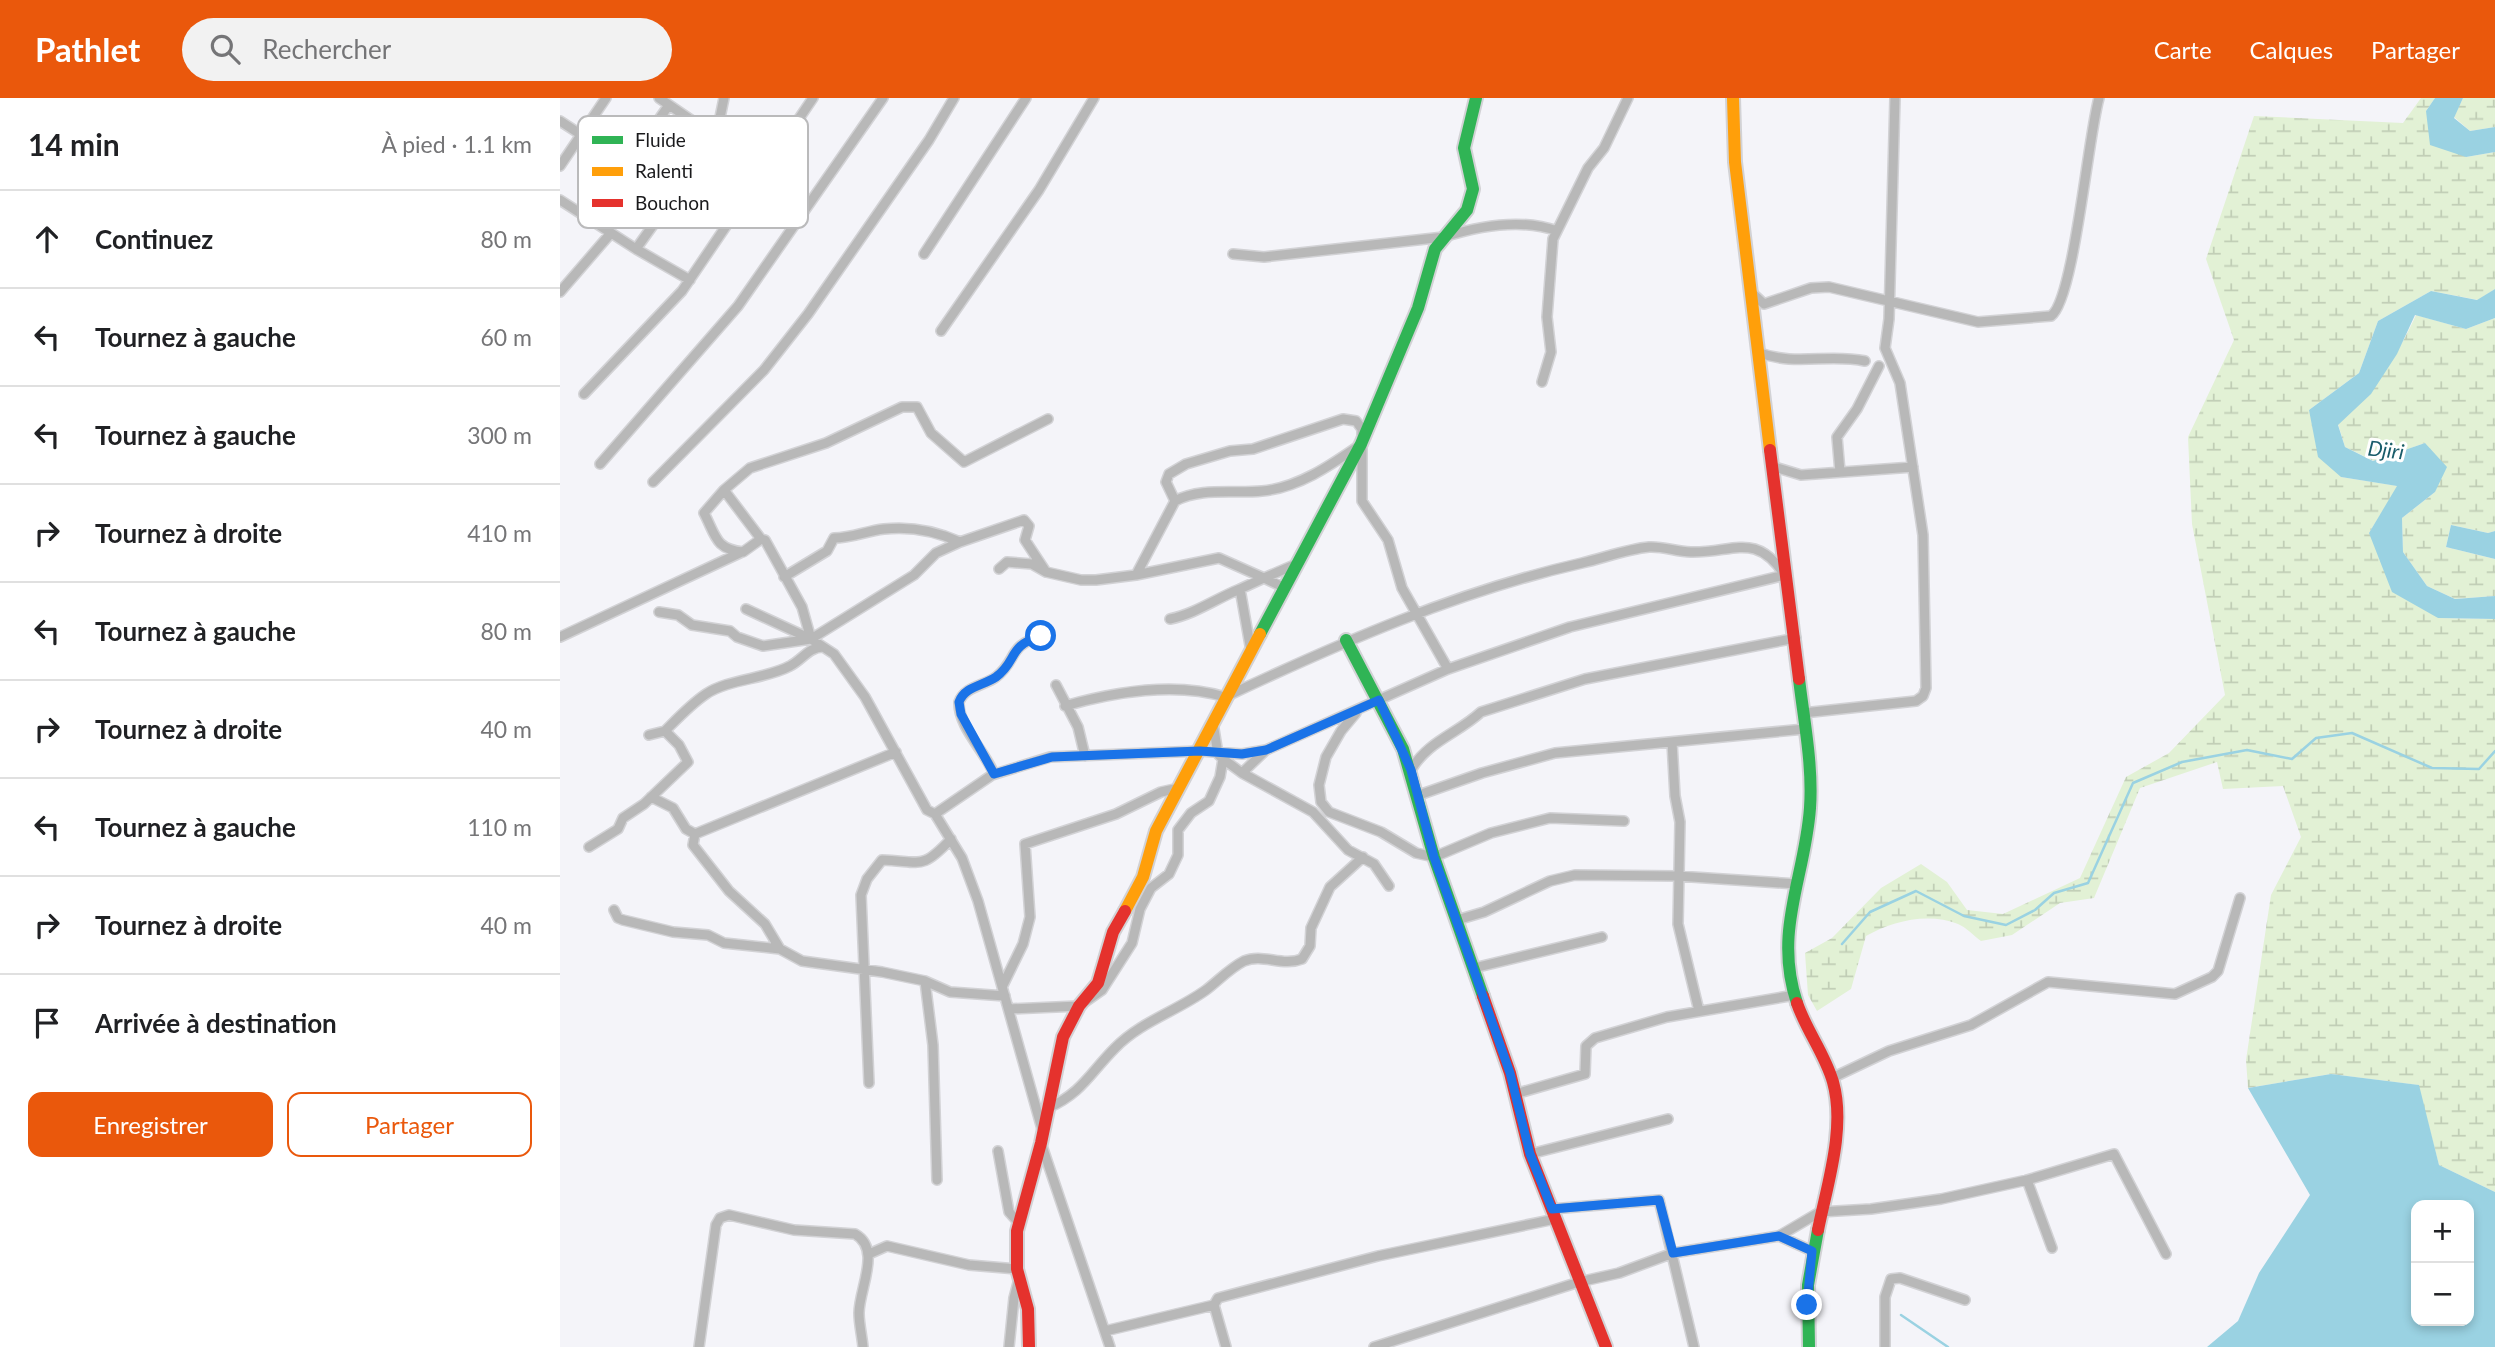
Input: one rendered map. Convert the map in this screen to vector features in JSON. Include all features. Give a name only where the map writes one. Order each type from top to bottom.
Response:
[{"type":"street","points":[[593,116],[606,98]]},
{"type":"street","points":[[659,98],[685,116]]},
{"type":"street","points":[[720,116],[724,98]]},
{"type":"street","points":[[801,116],[813,98]]},
{"type":"street","points":[[808,206],[883,98]]},
{"type":"street","points":[[653,482],[772,361],[884,205],[954,98]]},
{"type":"street","points":[[924,254],[1026,98]]},
{"type":"street","points":[[941,331],[1039,190],[1094,98]]},
{"type":"street","points":[[1009,1347],[1018,1274],[1019,1223],[1042,1136],[1063,1037],[1079,1006],[1098,983],[1113,932],[1143,877],[1156,831],[1200,751],[1212,721],[1301,562],[1361,444],[1418,308],[1435,249],[1458,222],[1472,199],[1471,177],[1464,148],[1476,98]]},
{"type":"street","points":[[1542,382],[1551,352],[1547,305],[1553,239],[1588,168],[1604,148],[1628,98]]},
{"type":"street","points":[[1733,98],[1735,158],[1771,466],[1796,638],[1811,787],[1810,814],[1786,938],[1788,975],[1832,1078],[1836,1097],[1835,1137],[1812,1251],[1807,1305],[1809,1347]]},
{"type":"street","points":[[1803,713],[1916,701],[1923,696],[1926,640],[1923,535],[1900,383],[1885,348],[1895,98]]},
{"type":"street","points":[[1751,292],[1764,304],[1822,287],[1858,292],[1978,322],[2039,319],[2058,311],[2068,277],[2099,98]]},
{"type":"street","points":[[661,116],[669,105]]},
{"type":"street","points":[[560,121],[578,133]]},
{"type":"street","points":[[560,166],[578,137]]},
{"type":"street","points":[[562,206],[578,214]]},
{"type":"street","points":[[1234,254],[1264,257],[1444,237],[1467,230],[1515,224],[1539,225],[1557,231]]},
{"type":"street","points":[[603,228],[690,280]]},
{"type":"street","points":[[636,249],[651,228]]},
{"type":"street","points":[[584,394],[690,280],[725,228]]},
{"type":"street","points":[[600,464],[738,306],[792,228]]},
{"type":"street","points":[[560,292],[611,233]]},
{"type":"street","points":[[1758,352],[1790,361],[1852,358],[1865,361]]},
{"type":"street","points":[[1840,472],[1837,437],[1857,409],[1879,366]]},
{"type":"street","points":[[743,552],[729,551],[720,546],[704,513],[724,490],[750,468],[826,443],[902,407],[918,407],[932,433],[964,462],[1048,419]]},
{"type":"street","points":[[1175,500],[1166,482],[1169,474],[1186,464],[1230,451],[1253,449],[1343,419],[1356,421],[1362,429],[1362,501],[1388,540],[1399,582],[1448,669]]},
{"type":"street","points":[[1136,575],[1175,500],[1201,494],[1275,489],[1317,474],[1361,444]]},
{"type":"street","points":[[1771,466],[1801,475],[1913,467]]},
{"type":"street","points":[[724,490],[777,557],[784,577],[802,607],[811,639]]},
{"type":"street","points":[[659,612],[678,615],[692,625],[730,631],[737,637],[763,646],[811,639],[914,575],[936,553],[1024,520],[1029,526],[1025,540],[1046,572]]},
{"type":"street","points":[[784,577],[827,551],[834,538],[850,538],[881,529],[910,528],[941,533],[960,542]]},
{"type":"street","points":[[560,637],[743,552],[761,539]]},
{"type":"street","points":[[1065,706],[1107,696],[1161,691],[1208,692],[1225,697],[1346,640],[1419,614],[1535,573],[1649,547],[1692,552],[1737,547],[1756,548],[1772,556],[1785,575]]},
{"type":"street","points":[[999,569],[1007,562],[1032,564],[1046,572],[1080,580],[1136,575],[1219,558],[1286,588]]},
{"type":"street","points":[[1171,619],[1185,616],[1210,601],[1301,562]]},
{"type":"street","points":[[935,814],[994,774],[1049,757],[1200,751],[1221,756],[1266,750],[1448,669],[1592,620],[1785,575]]},
{"type":"street","points":[[1240,589],[1251,651]]},
{"type":"street","points":[[746,608],[826,647],[846,667],[927,810],[935,814],[965,862],[1004,991],[1042,1136],[1110,1347]]},
{"type":"street","points":[[994,774],[961,714],[959,702],[965,692],[999,675],[1020,644],[1041,636]]},
{"type":"street","points":[[1411,770],[1427,748],[1468,725],[1481,712],[1585,679],[1796,638]]},
{"type":"street","points":[[1346,640],[1379,700],[1411,770],[1434,857],[1515,1094],[1530,1154],[1578,1282],[1606,1347]]},
{"type":"street","points":[[649,735],[665,731],[679,714],[696,705],[706,694],[790,666],[814,647],[826,647]]},
{"type":"street","points":[[1056,685],[1078,727],[1085,756]]},
{"type":"street","points":[[1363,707],[1340,731],[1326,757],[1319,785],[1324,809],[1381,832],[1416,853],[1434,857],[1491,833],[1536,820],[1560,817],[1624,821]]},
{"type":"street","points":[[1009,1009],[1079,1006],[1102,990],[1132,943],[1140,909],[1151,888],[1169,874],[1178,855],[1178,830],[1191,813],[1209,802],[1220,778],[1221,756],[1212,721]]},
{"type":"street","points":[[1419,795],[1540,756],[1805,729]]},
{"type":"street","points":[[589,848],[618,829],[623,818],[651,797],[688,762],[679,745],[665,731]]},
{"type":"street","points":[[1672,742],[1675,796],[1680,822],[1678,924],[1699,1011]]},
{"type":"street","points":[[1242,773],[1266,750]]},
{"type":"street","points":[[695,834],[896,752]]},
{"type":"street","points":[[1221,756],[1242,773],[1313,812],[1348,850],[1374,864],[1389,886]]},
{"type":"street","points":[[1004,991],[1023,944],[1030,917],[1025,844],[1116,814],[1161,792],[1179,788]]},
{"type":"street","points":[[651,797],[673,808],[678,819],[695,834]]},
{"type":"street","points":[[944,829],[946,807]]},
{"type":"street","points":[[695,834],[693,845],[729,891],[765,924],[780,949]]},
{"type":"street","points":[[869,1083],[862,970],[861,895],[867,879],[882,860],[913,863],[931,860],[951,839]]},
{"type":"street","points":[[1048,1108],[1066,1100],[1090,1079],[1115,1047],[1146,1024],[1204,992],[1246,960],[1260,958],[1282,963],[1302,959],[1310,946],[1311,928],[1330,887],[1363,857]]},
{"type":"street","points":[[1457,920],[1484,912],[1562,877],[1596,874],[1677,876],[1797,884]]},
{"type":"street","points":[[1832,1078],[1889,1051],[1971,1025],[2048,982],[2182,992],[2218,971],[2240,898]]},
{"type":"street","points":[[614,910],[623,920],[673,932],[700,934],[724,943],[780,949],[802,961],[925,981],[950,992],[1004,991]]},
{"type":"street","points":[[1474,968],[1602,937]]},
{"type":"street","points":[[925,981],[933,1045],[937,1180]]},
{"type":"street","points":[[1515,1094],[1585,1074],[1586,1046],[1595,1038],[1699,1011],[1795,995]]},
{"type":"street","points":[[1530,1154],[1668,1118]]},
{"type":"street","points":[[998,1151],[1009,1212],[1019,1223]]},
{"type":"street","points":[[1374,1347],[1578,1282],[1595,1280],[1673,1253],[1779,1236],[1820,1212],[1897,1206],[2027,1180],[2114,1154],[2166,1254]]},
{"type":"street","points":[[2027,1180],[2052,1248]]},
{"type":"street","points":[[1226,1347],[1214,1305],[1218,1298],[1553,1214],[1659,1200],[1694,1347]]},
{"type":"street","points":[[699,1347],[716,1225],[720,1218],[729,1214],[794,1230],[855,1234],[862,1238],[869,1254],[859,1314],[863,1347]]},
{"type":"street","points":[[1779,1236],[1812,1251]]},
{"type":"street","points":[[869,1254],[887,1246],[1018,1274]]},
{"type":"street","points":[[1018,1274],[1028,1309],[1029,1347]]},
{"type":"street","points":[[1885,1347],[1885,1297],[1891,1279],[1900,1278],[1965,1300]]},
{"type":"street","points":[[1105,1331],[1214,1305]]},
{"type":"green space","points":[[2421,98],[2435,98],[2426,111],[2466,157],[2495,152],[2495,289],[2478,300],[2431,291],[2378,321],[2359,373],[2309,410],[2341,477],[2398,486],[2369,533],[2438,618],[2495,619],[2495,1192],[2439,1165],[2418,1085],[2331,1074],[2248,1088],[2246,1060],[2271,895],[2301,837],[2283,786],[2223,789],[2217,762],[2140,788],[2094,898],[2060,903],[2012,935],[1981,941],[1961,925],[1946,920],[1910,920],[1887,926],[1866,936],[1851,989],[1817,1011],[1808,995],[1805,953],[1832,938],[1881,888],[1921,864],[1947,882],[1967,910],[2003,914],[2080,878],[2126,777],[2169,753],[2225,695],[2192,524],[2188,437],[2234,340],[2206,259],[2254,116],[2403,123]]},
{"type":"green space","points":[[2463,98],[2495,98],[2495,127],[2470,131],[2454,117]]},
{"type":"green space","points":[[2416,315],[2466,329],[2495,318],[2495,531],[2488,533],[2451,525],[2446,547],[2495,559],[2495,596],[2455,599],[2427,586],[2403,552],[2402,518],[2435,492],[2425,443],[2374,461],[2345,447],[2338,424],[2383,374]]},
{"type":"water","points":[[2435,98],[2463,98],[2454,118],[2470,131],[2495,127],[2495,152],[2466,157],[2430,145],[2426,111]]},
{"type":"water","points":[[2495,289],[2495,318],[2466,329],[2415,315],[2397,354],[2371,394],[2338,425],[2345,447],[2373,461],[2425,443],[2447,467],[2435,492],[2402,518],[2403,552],[2427,586],[2455,599],[2495,596],[2495,619],[2438,618],[2392,592],[2369,533],[2397,486],[2341,477],[2318,457],[2309,410],[2359,373],[2378,321],[2431,291],[2477,300]]},
{"type":"water","points":[[2451,525],[2488,533],[2495,531],[2495,559],[2446,547]]},
{"type":"water","points":[[2331,1074],[2419,1085],[2439,1165],[2495,1192],[2495,1347],[2207,1347],[2238,1321],[2259,1273],[2310,1195],[2248,1088]]},
{"type":"waterway","points":[[1842,944],[1870,912],[1916,891],[1964,916],[2006,925],[2035,910],[2054,893],[2088,883],[2133,783],[2182,762],[2247,750],[2292,759],[2316,738],[2352,733],[2432,768],[2479,769],[2495,751]]},
{"type":"waterway","points":[[1901,1315],[1948,1347]]},
{"type":"traffic: fast","points":[[1260,634],[1361,444],[1418,308],[1435,249],[1467,210],[1473,189],[1464,148],[1476,98]]},
{"type":"traffic: fast","points":[[1346,640],[1403,749],[1434,857],[1483,996]]},
{"type":"traffic: fast","points":[[1797,1003],[1790,977],[1789,928],[1807,834],[1811,792],[1799,679]]},
{"type":"traffic: fast","points":[[1809,1347],[1808,1285],[1818,1230]]},
{"type":"traffic: slow","points":[[1733,98],[1735,162],[1770,450]]},
{"type":"traffic: slow","points":[[1125,911],[1143,877],[1156,831],[1260,634]]},
{"type":"traffic: jam","points":[[1770,450],[1799,679]]},
{"type":"traffic: jam","points":[[1029,1347],[1028,1309],[1017,1269],[1017,1231],[1041,1143],[1063,1037],[1079,1006],[1098,983],[1113,932],[1125,911]]},
{"type":"traffic: jam","points":[[1483,996],[1510,1073],[1530,1154],[1606,1347]]},
{"type":"traffic: jam","points":[[1797,1003],[1830,1072],[1836,1100],[1834,1156],[1818,1230]]},
{"type":"route","points":[[1041,636],[1020,644],[999,675],[965,692],[959,702],[967,728],[986,756],[994,774],[1052,757],[1200,751],[1242,754],[1266,750],[1379,700],[1411,770],[1434,857],[1490,1012],[1510,1073],[1530,1154],[1552,1209],[1659,1200],[1673,1253],[1779,1236],[1812,1251],[1807,1305]]},
{"type":"water label","name":"Djiri","points":[[2386,449]]}]
